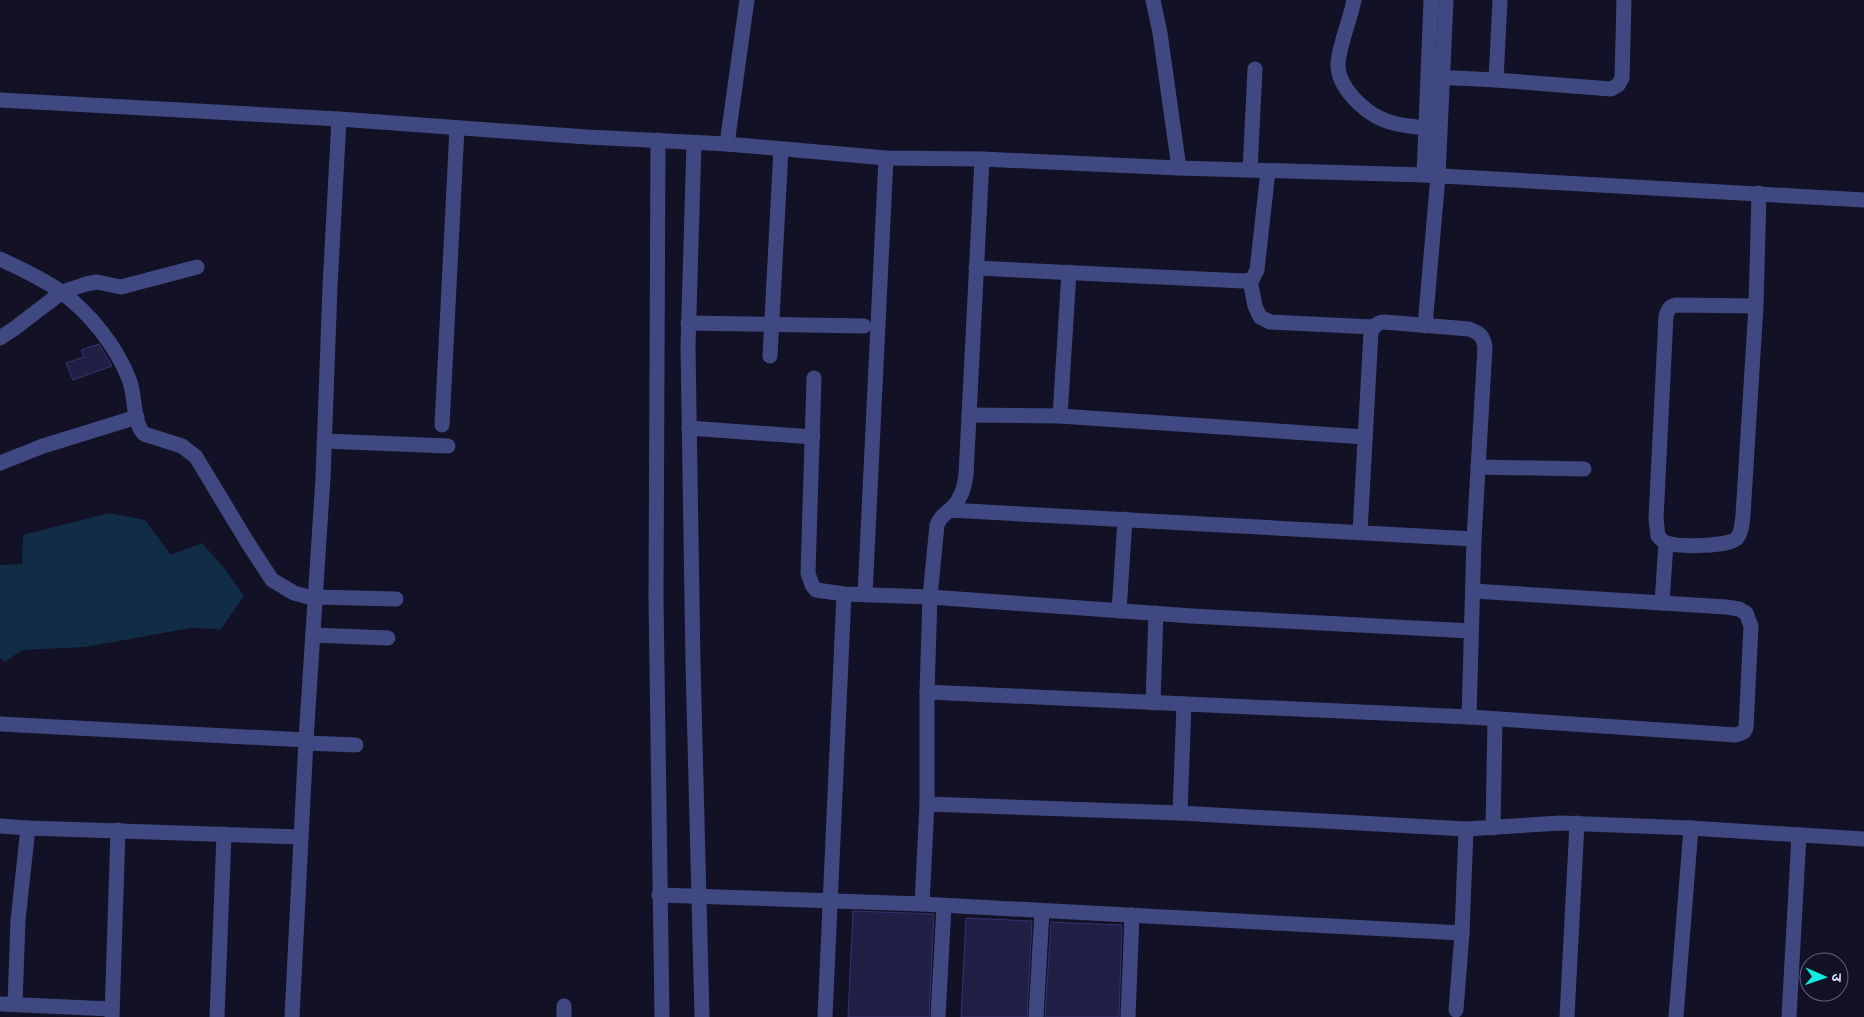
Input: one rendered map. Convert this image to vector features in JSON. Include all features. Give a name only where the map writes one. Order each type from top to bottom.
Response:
[{"type":"street","points":[[727,144],[747,0]]},
{"type":"street","points":[[1153,0],[1160,33],[1179,168]]},
{"type":"street","points":[[1354,0],[1338,63],[1341,80],[1352,96],[1370,112],[1385,121],[1426,128]]},
{"type":"street","points":[[1431,0],[1426,128],[1431,175]]},
{"type":"street","points":[[1425,326],[1431,175],[1444,78],[1446,0]]},
{"type":"street","points":[[1496,80],[1500,0]]},
{"type":"street","points":[[1428,77],[1611,88],[1618,85],[1622,78],[1624,0]]},
{"type":"street","points":[[1250,170],[1255,69]]},
{"type":"street","points":[[0,100],[339,119],[587,137],[727,144],[886,158],[982,159],[1179,168],[1431,175],[1864,200]]},
{"type":"street","points":[[292,1017],[306,741],[316,598],[339,119]]},
{"type":"street","points":[[442,425],[457,128]]},
{"type":"street","points":[[658,140],[656,598],[662,1017]]},
{"type":"street","points":[[694,143],[688,323],[693,663],[702,1017]]},
{"type":"street","points":[[770,356],[781,149]]},
{"type":"street","points":[[865,595],[886,158]]},
{"type":"street","points":[[922,904],[927,804],[927,692],[930,597],[937,524],[942,515],[958,502],[964,487],[982,159]]},
{"type":"street","points":[[976,268],[1250,280],[1256,275],[1258,270],[1268,171]]},
{"type":"street","points":[[1756,306],[1675,305],[1667,310],[1656,519],[1658,536],[1666,543],[1678,545],[1723,544],[1734,540],[1741,532],[1756,306],[1759,193]]},
{"type":"street","points":[[0,259],[38,277],[62,292],[84,311],[121,361],[134,394],[139,426],[144,434],[182,446],[196,457],[272,580],[294,593],[316,598],[396,599]]},
{"type":"street","points":[[0,338],[62,292],[90,282],[121,287],[197,267]]},
{"type":"street","points":[[1060,416],[1069,272]]},
{"type":"street","points":[[1250,280],[1260,317],[1270,322],[1374,327]]},
{"type":"street","points":[[1360,532],[1371,332],[1381,322],[1469,329],[1479,332],[1483,337],[1485,347],[1474,539],[1469,717]]},
{"type":"street","points":[[688,323],[864,326]]},
{"type":"street","points":[[814,378],[808,573],[816,590],[844,594],[930,597],[1119,611],[1471,631]]},
{"type":"street","points":[[969,415],[1060,416],[1366,437]]},
{"type":"street","points":[[0,463],[43,446],[137,417]]},
{"type":"street","points":[[689,428],[813,437]]},
{"type":"street","points":[[324,441],[448,446]]},
{"type":"street","points":[[1478,467],[1584,469]]},
{"type":"street","points":[[949,510],[1474,539]]},
{"type":"street","points":[[1119,611],[1125,519]]},
{"type":"street","points":[[1662,603],[1666,543]]},
{"type":"street","points":[[927,692],[1495,718],[1736,735],[1744,732],[1748,716],[1751,626],[1746,613],[1739,609],[1726,606],[1473,591]]},
{"type":"street","points":[[825,1017],[844,594]]},
{"type":"street","points":[[1153,703],[1156,613]]},
{"type":"street","points":[[313,636],[388,638]]},
{"type":"street","points":[[1180,813],[1184,704]]},
{"type":"street","points":[[1493,828],[1495,718]]},
{"type":"street","points":[[0,724],[306,741],[356,746]]},
{"type":"street","points":[[927,804],[1180,813],[1466,829],[1577,823],[1864,839]]},
{"type":"street","points":[[1567,1017],[1577,823]]},
{"type":"street","points":[[0,826],[301,836]]},
{"type":"street","points":[[28,828],[7,1004],[112,1013],[118,830]]},
{"type":"street","points":[[1676,1017],[1691,828]]},
{"type":"street","points":[[1456,1010],[1462,933],[1466,829]]},
{"type":"street","points":[[217,1017],[224,834]]},
{"type":"street","points":[[1789,1017],[1799,835]]},
{"type":"street","points":[[659,895],[922,904],[1462,933]]},
{"type":"street","points":[[938,1017],[944,906]]},
{"type":"street","points":[[1036,1017],[1042,911]]},
{"type":"street","points":[[1128,1017],[1132,915]]},
{"type":"water","points":[[109,513],[145,520],[171,555],[202,543],[225,569],[244,596],[221,629],[191,628],[85,647],[22,650],[5,662],[0,658],[0,565],[22,564],[23,535]]},
{"type":"building","points":[[99,344],[112,366],[73,380],[66,363],[84,357],[81,350]]},
{"type":"building","points":[[853,911],[934,914],[929,1017],[848,1017]]},
{"type":"building","points":[[966,918],[1032,921],[1027,1017],[961,1017]]},
{"type":"building","points":[[1051,922],[1122,925],[1119,1017],[1045,1017]]}]
